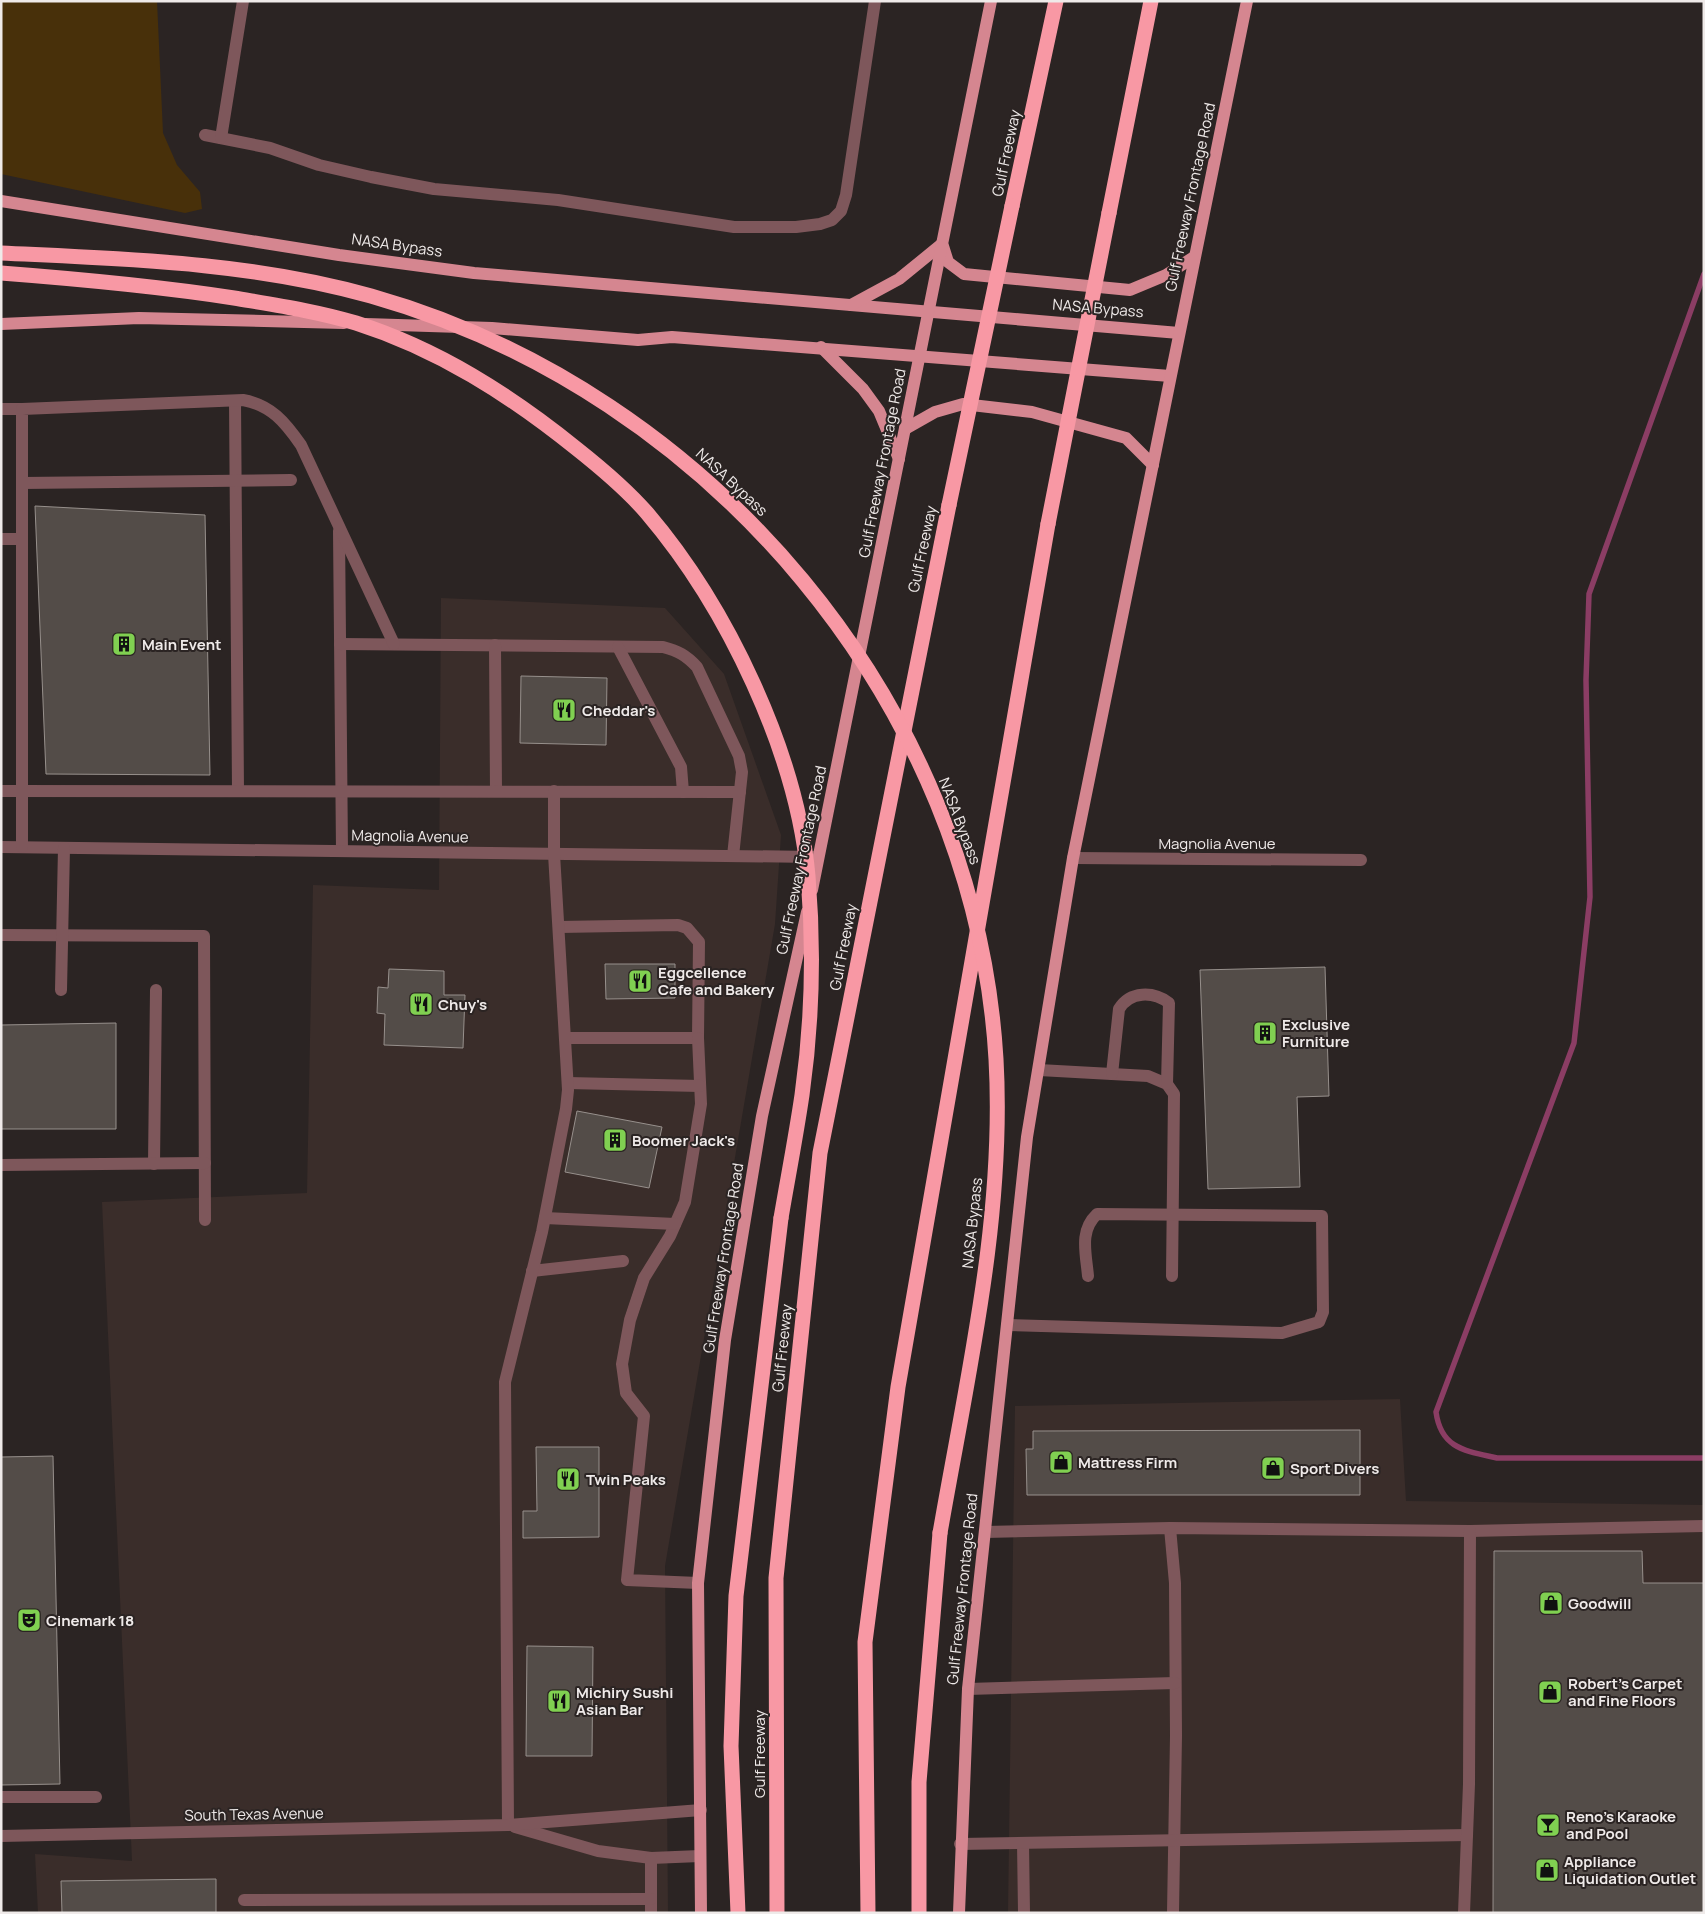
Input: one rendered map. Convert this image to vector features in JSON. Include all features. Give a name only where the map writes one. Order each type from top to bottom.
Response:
[{"type":"highway","name":"Gulf Freeway","points":[[777,1913],[776,1578],[820,1153],[950,505],[1056,1]]},
{"type":"highway","points":[[868,1913],[865,1642],[898,1387],[1048,524],[1151,1]]},
{"type":"highway","name":"NASA Bypass","points":[[1,253],[162,262],[266,273],[319,283],[371,296],[465,329],[515,352],[637,424],[715,486],[752,522],[823,605],[884,696],[934,799],[954,850],[970,900],[991,1005],[996,1059],[997,1116],[991,1224],[940,1533],[919,1782],[919,1913]]},
{"type":"highway","points":[[1,273],[177,290],[293,308],[365,327],[434,353],[530,410],[598,466],[646,512],[696,580],[735,647],[772,726],[795,798],[808,874],[811,950],[808,1026],[802,1092],[781,1218],[736,1596],[731,1746],[738,1913]]},
{"type":"main road","name":"Gulf Freeway Frontage Road","points":[[701,1913],[698,1583],[728,1320],[762,1116],[819,858],[991,1]]},
{"type":"main road","name":"Gulf Freeway Frontage Road","points":[[959,1913],[960,1844],[968,1689],[1028,1137],[1073,858],[1247,1]]},
{"type":"main road","name":"NASA Bypass","points":[[1,201],[339,255],[474,273],[1179,333]]},
{"type":"main road","points":[[850,305],[899,280],[942,244],[948,262],[964,274],[1130,290],[1166,275],[1194,257]]},
{"type":"main road","points":[[1,324],[139,318],[473,327],[638,340],[672,336],[1170,376]]},
{"type":"main road","points":[[822,347],[862,389],[879,412],[899,459]]},
{"type":"main road","points":[[905,429],[935,412],[963,404],[1032,412],[1126,438],[1152,465]]},
{"type":"street","points":[[221,138],[243,1]]},
{"type":"street","points":[[205,135],[270,148],[319,165],[434,190],[558,200],[734,227],[796,227],[820,224],[832,220],[841,211],[846,194],[875,1]]},
{"type":"street","points":[[235,401],[238,791]]},
{"type":"street","points":[[1,409],[235,401],[259,403],[290,430],[301,445],[394,644]]},
{"type":"street","points":[[22,409],[22,847]]},
{"type":"street","points":[[22,483],[291,480]]},
{"type":"street","points":[[339,526],[342,851]]},
{"type":"street","points":[[1,539],[22,539]]},
{"type":"street","points":[[340,644],[618,647],[670,649],[688,657],[697,667],[739,756],[742,772],[733,856]]},
{"type":"street","points":[[495,645],[496,791]]},
{"type":"street","points":[[618,647],[681,767],[683,792]]},
{"type":"street","points":[[1,791],[740,792]]},
{"type":"street","points":[[508,1824],[505,1382],[545,1218],[566,1109],[568,1083],[554,854],[554,792]]},
{"type":"street","name":"Magnolia Avenue","points":[[1,847],[819,858]]},
{"type":"street","points":[[61,990],[64,848]]},
{"type":"street","name":"Magnolia Avenue","points":[[1073,858],[1361,860]]},
{"type":"street","points":[[559,927],[678,926],[688,928],[699,942],[698,1038],[701,1104],[685,1202],[675,1224],[644,1278],[630,1320],[622,1364],[626,1393],[644,1416],[627,1580],[698,1583]]},
{"type":"street","points":[[1,935],[204,936],[205,1220]]},
{"type":"street","points":[[154,1164],[156,990]]},
{"type":"street","points":[[1112,1074],[1119,1009],[1124,1000],[1132,995],[1160,996],[1169,1003],[1167,1084]]},
{"type":"street","points":[[565,1038],[698,1038]]},
{"type":"street","points":[[1039,1070],[1148,1076],[1167,1084],[1174,1094],[1172,1276]]},
{"type":"street","points":[[568,1083],[700,1086]]},
{"type":"street","points":[[1,1164],[205,1164]]},
{"type":"street","points":[[1007,1324],[1282,1334],[1319,1322],[1323,1312],[1322,1216],[1097,1214],[1089,1221],[1084,1234],[1088,1276]]},
{"type":"street","points":[[545,1218],[675,1224]]},
{"type":"street","points":[[532,1271],[623,1261]]},
{"type":"street","points":[[985,1532],[1170,1528],[1470,1531],[1704,1526]]},
{"type":"street","points":[[1170,1528],[1175,1583],[1175,1841],[1173,1913]]},
{"type":"street","points":[[1464,1913],[1469,1775],[1470,1531]]},
{"type":"street","points":[[968,1689],[1175,1683]]},
{"type":"street","points":[[1,1798],[96,1796]]},
{"type":"street","name":"South Texas Avenue","points":[[1,1836],[508,1824],[701,1810]]},
{"type":"street","name":"South Texas Avenue","points":[[508,1824],[598,1851],[650,1858],[700,1856]]},
{"type":"street","points":[[960,1844],[1467,1836]]},
{"type":"street","points":[[1023,1843],[1024,1913]]},
{"type":"street","points":[[650,1858],[651,1913]]},
{"type":"street","points":[[244,1900],[651,1899]]},
{"type":"shaded area","points":[[1,1],[157,1],[163,133],[177,165],[200,192],[202,209],[185,213],[1,174]]},
{"type":"shaded area","points":[[441,598],[665,608],[724,674],[781,835],[775,924],[665,1566],[668,1913],[38,1913],[35,1854],[132,1861],[102,1202],[307,1193],[313,885],[439,890]]},
{"type":"shaded area","points":[[1400,1399],[1406,1501],[1704,1505],[1704,1913],[1008,1913],[1015,1406]]},
{"type":"building","name":"Main Event","points":[[35,506],[205,515],[210,775],[46,774]]},
{"type":"building","name":"Cheddar's","points":[[521,676],[607,678],[606,745],[520,743]]},
{"type":"building","name":"Eggcellence Cafe and Bakery","points":[[605,964],[675,964],[675,998],[606,999]]},
{"type":"building","name":"Exclusive Furniture","points":[[1325,967],[1329,1096],[1297,1097],[1300,1187],[1208,1189],[1200,970]]},
{"type":"building","name":"Chuy's","points":[[389,969],[444,971],[444,995],[465,995],[463,1048],[384,1045],[385,1014],[377,1013],[378,987],[388,988]]},
{"type":"building","points":[[116,1023],[116,1129],[1,1129],[1,1025]]},
{"type":"building","name":"Boomer Jack's","points":[[577,1111],[662,1127],[649,1188],[565,1172]]},
{"type":"building","points":[[1360,1430],[1360,1495],[1027,1495],[1026,1449],[1033,1449],[1033,1431]]},
{"type":"building","name":"Twin Peaks","points":[[536,1447],[599,1447],[599,1537],[523,1538],[523,1511],[537,1511]]},
{"type":"building","name":"Cinemark 18","points":[[53,1456],[60,1784],[1,1785],[1,1457]]},
{"type":"building","points":[[1494,1551],[1642,1551],[1643,1583],[1704,1583],[1704,1913],[1493,1913]]},
{"type":"building","name":"Michiry Sushi Asian Bar","points":[[527,1646],[593,1647],[592,1756],[526,1756]]},
{"type":"building","points":[[216,1879],[216,1913],[62,1913],[61,1881]]},
{"type":"waterway","points":[[1704,274],[1589,594],[1586,680],[1590,897],[1574,1043],[1436,1412],[1443,1434],[1449,1441],[1465,1450],[1497,1458],[1704,1458]]},
{"type":"place","name":"Main Event","points":[[124,644]]},
{"type":"place","name":"Cheddar's","points":[[564,710]]},
{"type":"place","name":"Eggcellence Cafe and Bakery","points":[[640,981]]},
{"type":"place","name":"Chuy's","points":[[421,1004]]},
{"type":"place","name":"Exclusive Furniture","points":[[1265,1033]]},
{"type":"place","name":"Boomer Jack's","points":[[615,1140]]},
{"type":"place","name":"Mattress Firm","points":[[1061,1462]]},
{"type":"place","name":"Sport Divers","points":[[1273,1468]]},
{"type":"place","name":"Twin Peaks","points":[[568,1479]]},
{"type":"place","name":"Goodwill","points":[[1551,1603]]},
{"type":"place","name":"Cinemark 18","points":[[29,1620]]},
{"type":"place","name":"Robert's Carpet and Fine Floors","points":[[1550,1692]]},
{"type":"place","name":"Michiry Sushi Asian Bar","points":[[559,1701]]},
{"type":"place","name":"Reno's Karaoke and Pool","points":[[1548,1825]]},
{"type":"place","name":"Appliance Liquidation Outlet","points":[[1547,1870]]}]
